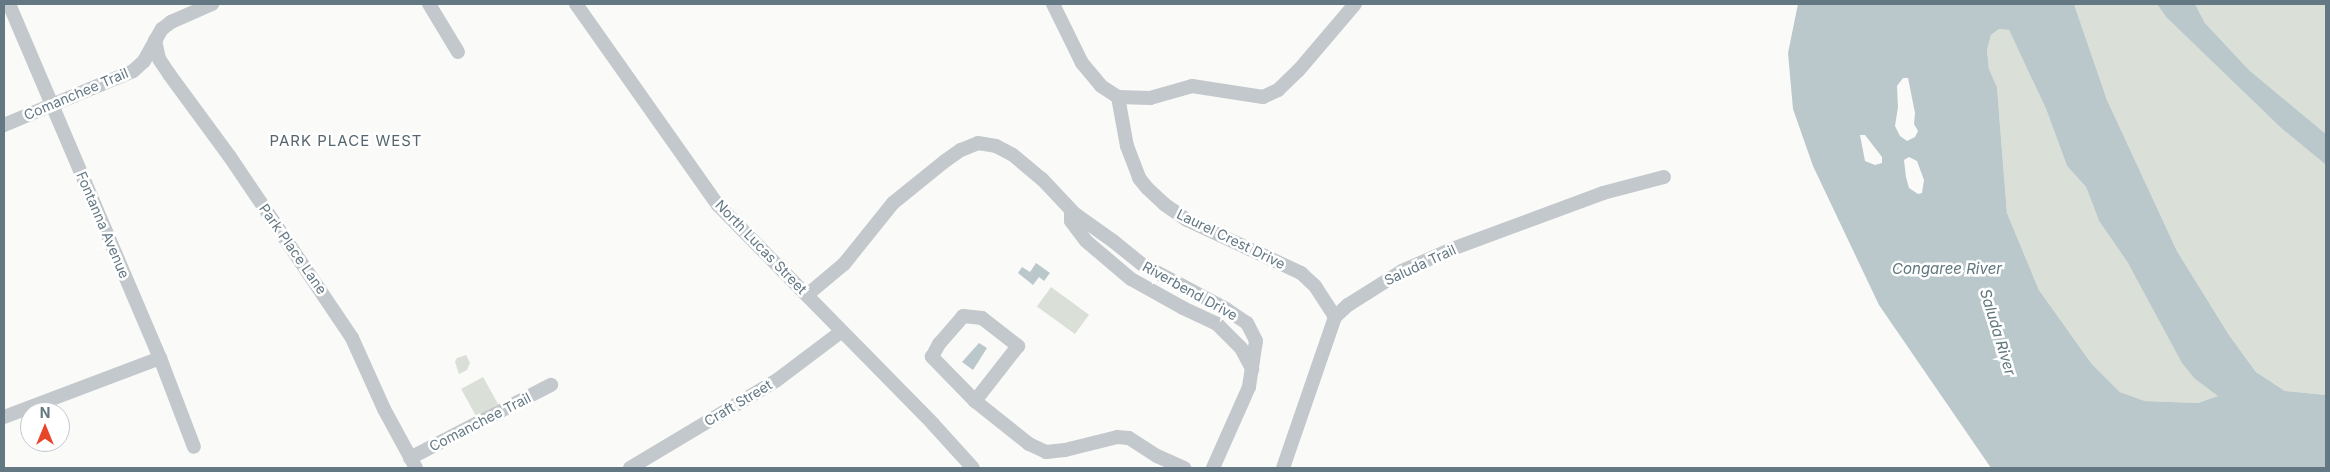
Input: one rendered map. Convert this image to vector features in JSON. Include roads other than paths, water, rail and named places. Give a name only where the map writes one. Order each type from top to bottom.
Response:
[{"type":"street","name":"Fontanna Avenue","points":[[9,4],[160,358],[194,446]]},
{"type":"street","name":"Comanchee Trail","points":[[4,125],[133,71],[144,61],[155,40],[171,22],[192,8],[212,4]]},
{"type":"street","points":[[429,4],[458,52]]},
{"type":"street","name":"North Lucas Street","points":[[576,4],[718,205],[842,330],[973,468]]},
{"type":"street","points":[[1053,4],[1082,63],[1100,86],[1118,97],[1150,98],[1192,86],[1263,97],[1278,90],[1298,71],[1355,4]]},
{"type":"street","name":"Park Place Lane","points":[[155,40],[159,59],[230,157],[347,330],[384,410],[413,463]]},
{"type":"street","name":"Laurel Crest Drive","points":[[1118,97],[1127,146],[1140,178],[1147,188],[1164,204],[1187,220],[1301,273],[1315,286],[1335,316]]},
{"type":"street","name":"Riverbend Drive","points":[[807,296],[844,264],[893,203],[969,146],[987,143],[1013,156],[1049,186],[1071,211],[1114,241],[1142,265],[1226,309],[1247,323],[1256,341],[1249,387],[1213,468]]},
{"type":"street","name":"Saluda Trail","points":[[1335,316],[1378,284],[1452,249],[1602,193],[1664,177]]},
{"type":"street","name":"Riverbend Drive","points":[[1071,211],[1071,221],[1086,241],[1131,279],[1183,308],[1217,324],[1241,348],[1252,369]]},
{"type":"street","points":[[975,401],[1018,346],[982,318],[963,316],[939,344],[932,357],[975,401],[1029,444],[1046,452],[1056,452],[1117,437],[1129,438],[1157,456],[1184,468]]},
{"type":"street","points":[[1283,468],[1335,316]]},
{"type":"street","name":"Craft Street","points":[[630,468],[777,380],[842,330]]},
{"type":"street","points":[[4,417],[160,358]]},
{"type":"street","name":"Comanchee Trail","points":[[413,463],[550,386]]},
{"type":"water","name":"Congaree River","points":[[1798,4],[2074,4],[2107,100],[2177,251],[2229,335],[2256,372],[2285,391],[2326,395],[2326,468],[1991,468],[1879,305],[1813,166],[1793,109],[1788,53]],"holes":[[[1999,29],[2009,30],[2046,109],[2067,166],[2086,187],[2099,221],[2128,263],[2182,363],[2195,379],[2218,396],[2198,403],[2145,401],[2120,392],[2091,363],[2039,290],[2007,213],[1997,87],[1989,69],[1987,50],[1991,35]],[[1903,78],[1908,78],[1915,113],[1914,124],[1918,131],[1915,137],[1907,141],[1900,136],[1895,126],[1898,107],[1897,86]],[[1860,135],[1865,135],[1882,157],[1882,163],[1875,165],[1865,161]],[[1909,157],[1917,161],[1924,180],[1922,193],[1918,194],[1909,188],[1904,160]]]},
{"type":"water","points":[[2157,4],[2195,4],[2205,23],[2249,70],[2326,134],[2326,165],[2281,128],[2166,17]]},
{"type":"water","points":[[1036,263],[1050,273],[1044,281],[1039,277],[1033,285],[1018,273],[1022,267],[1030,272]]},
{"type":"water","points":[[979,343],[987,348],[973,370],[962,362]]},
{"type":"district","name":"PARK PLACE WEST","points":[[346,141]]},
{"type":"water label","name":"Saluda River","points":[[1998,332]]}]
